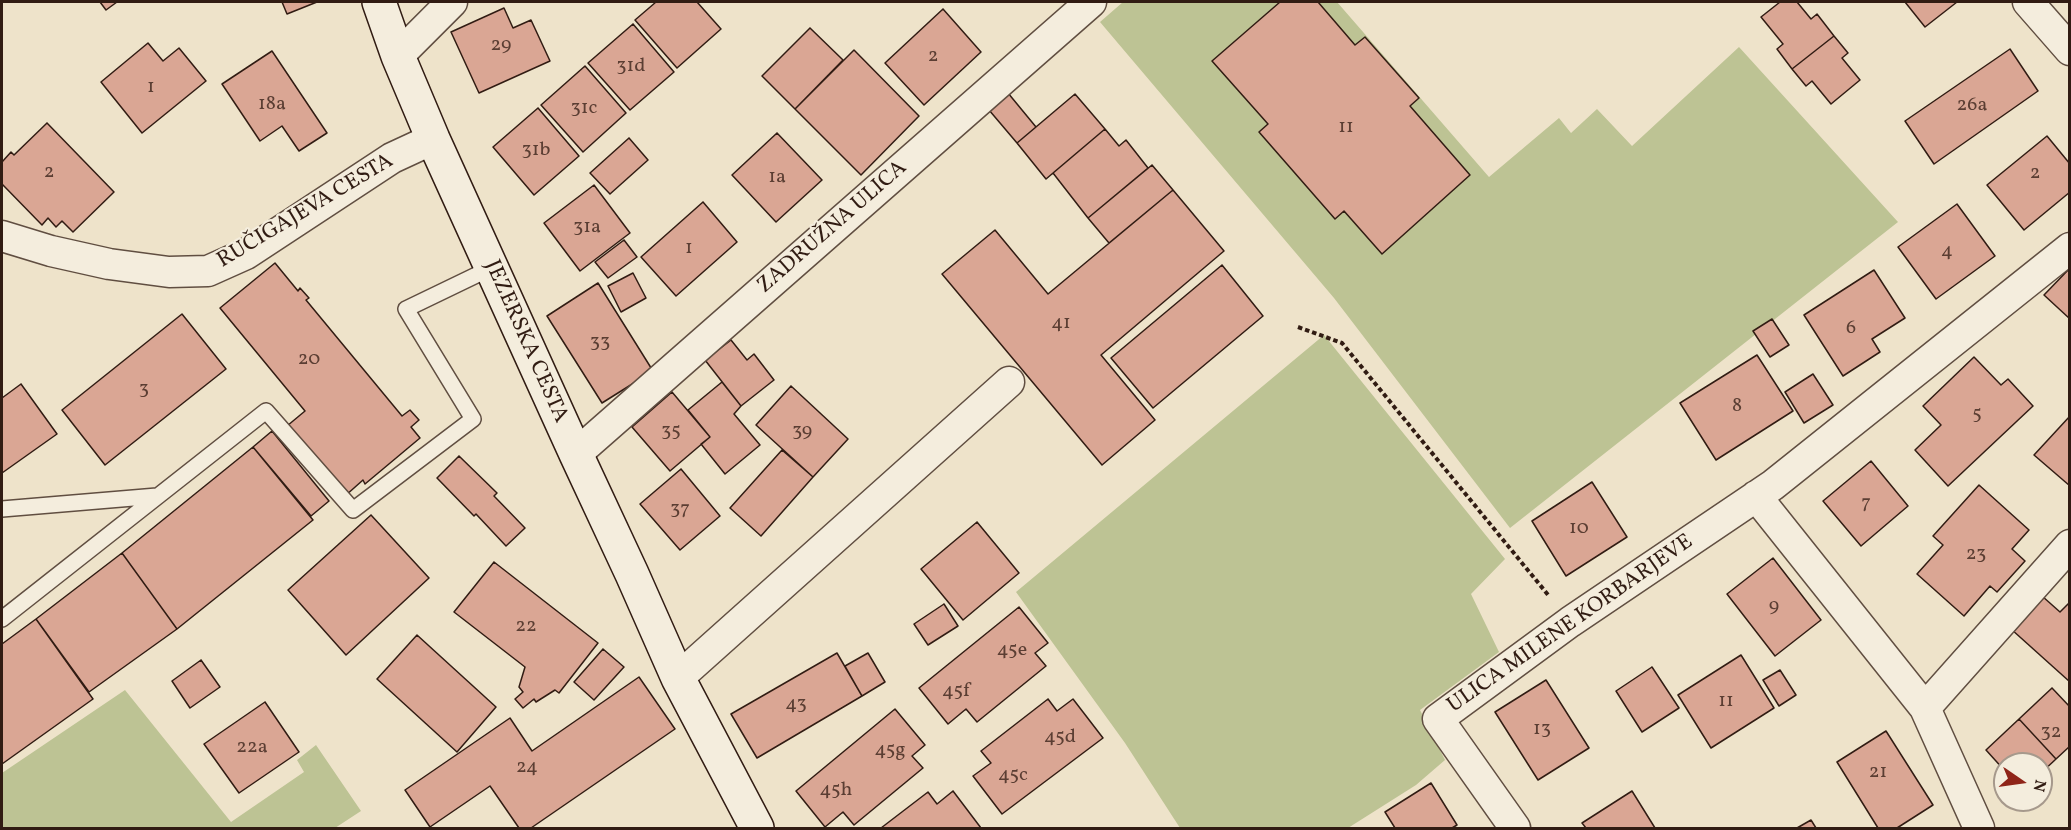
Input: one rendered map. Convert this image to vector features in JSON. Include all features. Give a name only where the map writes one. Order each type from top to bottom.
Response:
[{"type":"street","name":"JEZERSKA CESTA","points":[[379,2],[398,56],[433,139],[678,678],[756,828]]},
{"type":"street","points":[[398,56],[452,2]]},
{"type":"street","name":"ZADRUŽNA ULICA","points":[[576,454],[1091,2]]},
{"type":"street","points":[[2028,2],[2070,50]]},
{"type":"street","name":"RUČIGAJEVA CESTA","points":[[2,236],[51,251],[110,264],[170,273],[208,271],[246,254],[392,158],[433,139]]},
{"type":"street","name":"ULICA MILENE KORBARJEVE","points":[[1515,828],[1438,719],[1570,622],[1756,496],[2070,248]]},
{"type":"street","points":[[678,678],[1009,382]]},
{"type":"street","points":[[1756,496],[1925,708],[1979,828]]},
{"type":"street","points":[[1925,708],[2070,546]]},
{"type":"lane","points":[[2,619],[267,411],[352,510],[473,419],[406,309],[491,268]]},
{"type":"lane","points":[[2,509],[158,496]]},
{"type":"path","points":[[1298,327],[1342,343],[1570,622]]},
{"type":"green space","points":[[1123,2],[1337,2],[1489,177],[1559,118],[1571,133],[1597,109],[1632,146],[1739,47],[1898,222],[1510,528],[1334,298],[1100,22]]},
{"type":"green space","points":[[1324,335],[1505,559],[1471,594],[1499,652],[1420,710],[1445,760],[1416,785],[1348,828],[1180,828],[1125,743],[1016,592]]},
{"type":"green space","points":[[125,690],[231,822],[304,772],[297,760],[316,745],[361,811],[335,828],[2,828],[2,773]]},
{"type":"building","points":[[100,2],[117,2],[106,10]]},
{"type":"building","points":[[282,2],[317,2],[287,14]]},
{"type":"building","points":[[656,2],[697,2],[721,29],[677,68],[635,20]]},
{"type":"building","points":[[1280,2],[1318,2],[1355,45],[1365,37],[1419,98],[1410,106],[1470,175],[1382,254],[1344,211],[1335,219],[1259,132],[1268,124],[1212,61]]},
{"type":"building","points":[[1780,2],[1797,2],[1811,19],[1817,14],[1834,36],[1792,69],[1777,49],[1783,44],[1761,17]]},
{"type":"building","points":[[1905,2],[1957,2],[1925,27]]},
{"type":"building","points":[[504,8],[513,28],[531,20],[550,61],[479,93],[451,32]]},
{"type":"building","points":[[943,9],[981,52],[924,105],[885,63]]},
{"type":"building","points":[[633,24],[674,72],[630,110],[588,63]]},
{"type":"building","points":[[810,28],[843,60],[795,109],[762,76]]},
{"type":"building","points":[[1834,36],[1848,53],[1842,58],[1860,80],[1831,104],[1812,81],[1806,86],[1792,69]]},
{"type":"building","points":[[148,43],[163,61],[179,48],[206,81],[142,133],[101,82]]},
{"type":"building","points":[[2010,49],[2038,91],[1934,164],[1905,121]]},
{"type":"building","points":[[854,50],[919,116],[861,175],[795,109]]},
{"type":"building","points":[[272,51],[327,133],[299,151],[282,126],[260,141],[222,84]]},
{"type":"building","points":[[585,66],[626,113],[583,152],[541,105]]},
{"type":"building","points":[[1008,93],[1036,127],[1017,143],[989,110]]},
{"type":"building","points":[[1075,94],[1105,129],[1046,179],[1017,143]]},
{"type":"building","points":[[538,108],[579,156],[534,195],[493,147]]},
{"type":"building","points":[[47,123],[114,192],[73,232],[62,221],[56,227],[48,218],[42,225],[2,184],[2,162],[11,152],[14,155]]},
{"type":"building","points":[[1105,129],[1119,146],[1126,140],[1148,168],[1088,218],[1053,173]]},
{"type":"building","points":[[777,133],[822,180],[776,222],[732,175]]},
{"type":"building","points":[[2047,136],[2070,164],[2070,192],[2024,230],[1987,185]]},
{"type":"building","points":[[629,138],[648,160],[610,194],[590,173]]},
{"type":"building","points":[[1152,165],[1173,190],[1109,243],[1088,218]]},
{"type":"building","points":[[594,185],[630,233],[580,271],[544,223]]},
{"type":"building","points":[[1173,190],[1224,251],[1101,355],[1155,420],[1102,465],[942,274],[995,230],[1048,294]]},
{"type":"building","points":[[703,202],[737,242],[676,296],[641,257]]},
{"type":"building","points":[[1957,204],[1995,256],[1936,299],[1898,247]]},
{"type":"building","points":[[624,240],[637,257],[608,278],[595,262]]},
{"type":"building","points":[[275,263],[298,291],[300,288],[309,298],[306,300],[402,416],[410,410],[419,420],[411,427],[420,438],[365,484],[363,480],[345,496],[287,426],[305,411],[220,308]]},
{"type":"building","points":[[1222,265],[1263,316],[1153,408],[1111,358]]},
{"type":"building","points":[[2070,268],[2070,319],[2044,295]]},
{"type":"building","points":[[1874,270],[1905,318],[1872,339],[1880,352],[1843,376],[1804,315]]},
{"type":"building","points":[[633,273],[646,298],[621,312],[608,286]]},
{"type":"building","points":[[598,283],[653,371],[602,403],[547,316]]},
{"type":"building","points":[[182,314],[226,369],[105,465],[62,410]]},
{"type":"building","points":[[1772,319],[1789,345],[1770,357],[1753,331]]},
{"type":"building","points":[[731,340],[747,360],[754,354],[774,380],[741,406],[705,360]]},
{"type":"building","points":[[1757,355],[1793,411],[1716,460],[1680,403]]},
{"type":"building","points":[[1974,357],[2001,385],[2008,379],[2033,406],[1948,486],[1915,450],[1941,425],[1923,406]]},
{"type":"building","points":[[1813,374],[1833,405],[1804,423],[1785,392]]},
{"type":"building","points":[[722,382],[741,406],[734,414],[760,445],[725,474],[701,444],[710,437],[688,410]]},
{"type":"building","points":[[21,384],[57,434],[2,473],[2,398]]},
{"type":"building","points":[[791,386],[848,439],[813,477],[756,425]]},
{"type":"building","points":[[672,392],[710,437],[670,471],[632,427]]},
{"type":"building","points":[[2070,416],[2070,486],[2034,455]]},
{"type":"building","points":[[272,431],[329,501],[311,516],[253,447]]},
{"type":"building","points":[[253,447],[313,520],[177,629],[122,553]]},
{"type":"building","points":[[782,450],[813,477],[761,536],[730,508]]},
{"type":"building","points":[[459,456],[497,493],[494,496],[525,528],[506,546],[437,478]]},
{"type":"building","points":[[1871,461],[1908,506],[1861,546],[1823,501]]},
{"type":"building","points":[[681,469],[720,516],[680,550],[640,504]]},
{"type":"building","points":[[1592,482],[1627,537],[1566,576],[1532,521]]},
{"type":"building","points":[[1979,485],[2029,530],[2012,549],[2025,561],[1997,592],[1990,586],[1964,616],[1917,574],[1943,545],[1933,536]]},
{"type":"building","points":[[371,515],[429,578],[346,655],[288,590]]},
{"type":"building","points":[[977,522],[1019,573],[963,620],[921,569]]},
{"type":"building","points":[[122,553],[177,629],[89,692],[36,619]]},
{"type":"building","points":[[1773,558],[1821,620],[1775,656],[1727,594]]},
{"type":"building","points":[[494,562],[598,643],[559,693],[555,690],[536,702],[534,699],[523,708],[515,699],[523,692],[519,687],[525,667],[454,612]]},
{"type":"building","points":[[2042,596],[2060,612],[2070,602],[2070,682],[2011,629]]},
{"type":"building","points":[[944,604],[958,626],[928,645],[914,624]]},
{"type":"building","points":[[1019,607],[1048,643],[1035,653],[1046,666],[977,722],[966,709],[948,724],[919,688]]},
{"type":"building","points":[[36,619],[93,699],[2,764],[2,644]]},
{"type":"building","points":[[417,635],[496,707],[457,752],[377,679]]},
{"type":"building","points":[[603,649],[624,667],[594,700],[574,682]]},
{"type":"building","points":[[837,653],[862,696],[757,758],[731,714]]},
{"type":"building","points":[[868,653],[885,682],[862,696],[845,666]]},
{"type":"building","points":[[1741,655],[1774,708],[1711,748],[1678,695]]},
{"type":"building","points":[[201,660],[220,687],[190,708],[172,681]]},
{"type":"building","points":[[1652,667],[1679,708],[1642,732],[1616,691]]},
{"type":"building","points":[[1780,670],[1796,695],[1779,706],[1763,680]]},
{"type":"building","points":[[639,677],[675,729],[531,828],[519,828],[490,786],[430,827],[405,790],[510,718],[532,751]]},
{"type":"building","points":[[1546,680],[1589,748],[1538,780],[1495,712]]},
{"type":"building","points":[[2052,688],[2070,707],[2070,746],[2056,759],[2053,752],[2050,752],[2019,719]]},
{"type":"building","points":[[1048,699],[1057,711],[1073,699],[1103,738],[1002,814],[973,776],[991,763],[981,751]]},
{"type":"building","points":[[265,702],[299,752],[239,793],[204,744]]},
{"type":"building","points":[[895,709],[925,745],[912,756],[923,768],[854,825],[843,812],[825,827],[796,791]]},
{"type":"building","points":[[2019,719],[2050,752],[1993,752],[1993,758],[1986,750]]},
{"type":"building","points":[[1886,731],[1933,805],[1897,828],[1878,828],[1837,762]]},
{"type":"building","points":[[1431,783],[1457,825],[1452,828],[1395,828],[1385,812]]},
{"type":"building","points":[[953,791],[981,828],[881,828],[928,792],[937,804]]},
{"type":"building","points":[[1632,791],[1655,828],[1586,828],[1582,823]]},
{"type":"building","points":[[1811,820],[1816,828],[1797,828]]}]
